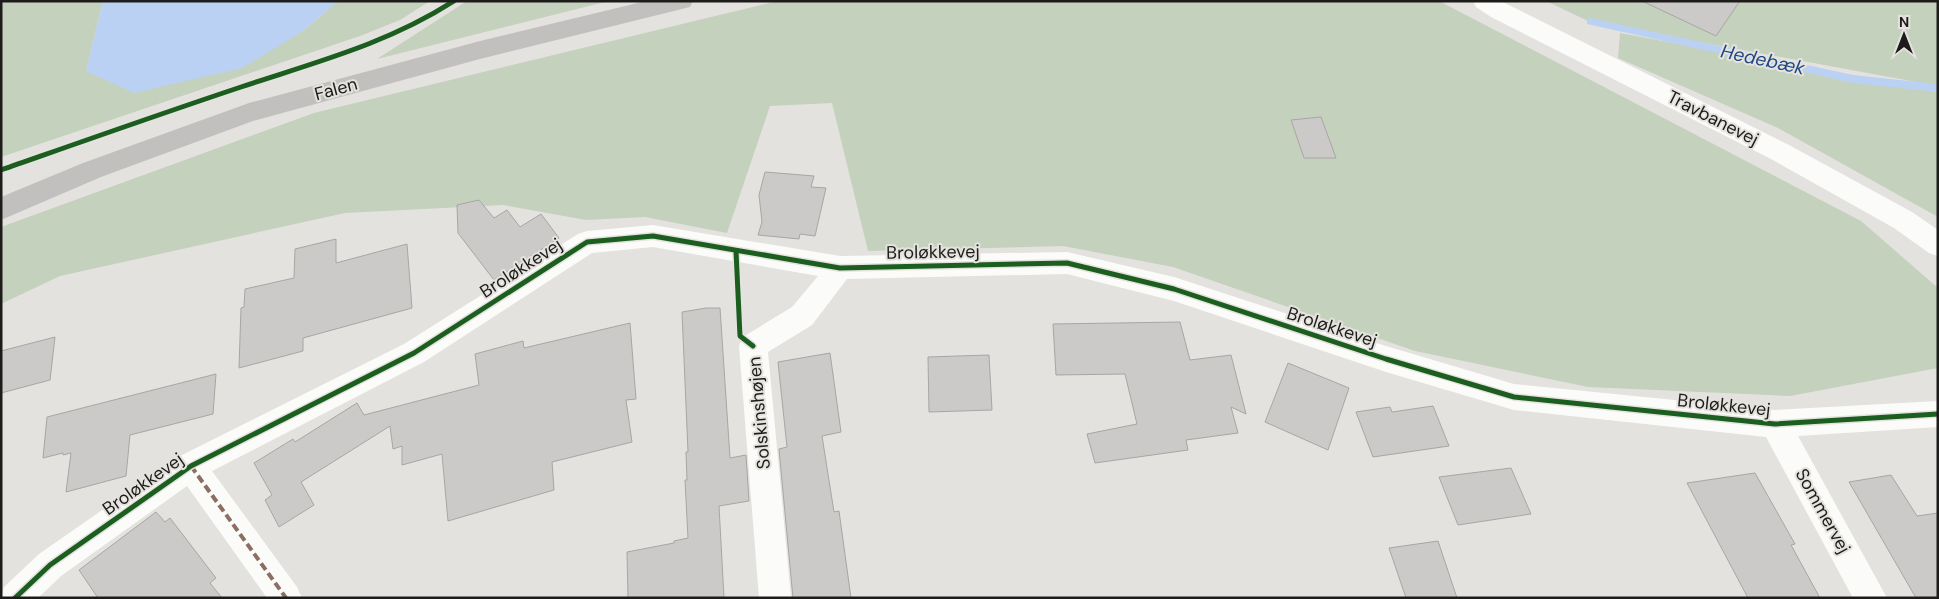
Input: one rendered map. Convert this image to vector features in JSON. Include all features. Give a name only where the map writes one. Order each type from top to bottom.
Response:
[{"type":"street","name":"Falen","points":[[1,210],[92,170],[249,113],[480,50],[682,1]]},
{"type":"street","name":"Travbanevej","points":[[1484,1],[1498,11],[1780,152],[1903,220],[1938,245]]},
{"type":"street","name":"Broløkkevej","points":[[15,598],[50,565],[190,466],[414,353],[587,242],[653,236],[840,268],[1068,263],[1174,289],[1386,359],[1514,397],[1775,424],[1938,414]]},
{"type":"street","name":"Solskinshøjen","points":[[775,598],[753,346],[802,316],[840,268]]},
{"type":"street","name":"Sommervej","points":[[1775,424],[1871,598]]},
{"type":"street","name":"Broløkkevej","points":[[190,466],[286,598]]},
{"type":"green space","points":[[1,1],[103,1],[86,71],[303,31],[338,1],[430,1],[400,20],[360,36],[1,157]]},
{"type":"green space","points":[[467,1],[609,1],[377,59]]},
{"type":"green space","points":[[777,1],[1439,1],[1861,221],[1938,288],[1938,368],[1790,396],[1588,387],[1415,351],[1173,267],[1063,246],[868,251],[832,103],[770,106],[727,233],[645,217],[586,220],[503,205],[345,213],[60,276],[1,304],[1,227],[314,113]]},
{"type":"green space","points":[[1546,1],[1938,1],[1938,86],[1590,22]]},
{"type":"green space","points":[[1620,33],[1938,92],[1938,217],[1778,128],[1618,58]]},
{"type":"water","points":[[103,1],[338,1],[303,31],[242,68],[134,93],[86,71]]},
{"type":"building","points":[[1642,1],[1740,1],[1716,36]]},
{"type":"building","points":[[1321,117],[1336,158],[1304,158],[1291,120]]},
{"type":"building","points":[[765,172],[814,176],[811,187],[826,188],[815,236],[800,234],[799,239],[758,235],[762,222],[759,195]]},
{"type":"building","points":[[479,200],[494,218],[507,210],[520,227],[541,214],[559,238],[494,280],[458,233],[457,205]]},
{"type":"building","points":[[336,239],[336,263],[407,244],[412,308],[303,338],[303,351],[239,368],[241,308],[244,307],[245,289],[294,278],[295,249]]},
{"type":"building","points":[[720,308],[730,458],[746,455],[749,501],[719,506],[724,598],[628,598],[627,552],[674,543],[674,541],[688,538],[685,480],[687,480],[686,452],[688,452],[682,312]]},
{"type":"building","points":[[1180,322],[1190,360],[1231,355],[1246,414],[1231,407],[1238,433],[1186,440],[1188,450],[1095,463],[1087,434],[1137,424],[1125,374],[1056,375],[1053,324]]},
{"type":"building","points":[[630,323],[636,399],[626,400],[632,442],[552,462],[554,490],[448,521],[442,454],[402,465],[402,446],[393,449],[390,426],[301,482],[314,505],[279,527],[265,500],[272,495],[254,463],[293,439],[295,442],[357,403],[364,415],[479,385],[475,354],[523,341],[524,348]]},
{"type":"building","points":[[55,337],[50,380],[1,393],[1,351]]},
{"type":"building","points":[[830,353],[841,432],[822,436],[834,512],[839,511],[851,598],[793,598],[779,449],[787,447],[778,362]]},
{"type":"building","points":[[989,355],[992,410],[929,412],[928,357]]},
{"type":"building","points":[[1288,363],[1349,388],[1328,450],[1265,422]]},
{"type":"building","points":[[216,374],[213,414],[130,435],[126,476],[66,492],[71,453],[43,458],[47,417]]},
{"type":"building","points":[[1433,406],[1449,446],[1373,457],[1356,412],[1390,407],[1392,412]]},
{"type":"building","points":[[1511,468],[1531,514],[1458,525],[1439,477]]},
{"type":"building","points":[[1755,473],[1795,544],[1791,545],[1820,598],[1748,598],[1687,483]]},
{"type":"building","points":[[1891,475],[1917,516],[1938,513],[1938,598],[1916,598],[1849,482]]},
{"type":"building","points":[[156,512],[165,522],[170,518],[216,578],[210,583],[222,598],[98,598],[79,570]]},
{"type":"building","points":[[1438,541],[1457,598],[1406,598],[1389,548]]},
{"type":"waterway","name":"Hedebæk","points":[[1590,22],[1853,79],[1938,88]]},
{"type":"marked path","points":[[191,466],[286,598]]},
{"type":"cycle path","points":[[1,170],[378,42],[429,17],[454,1]]},
{"type":"cycle path","points":[[15,598],[50,565],[191,466],[414,353],[587,242],[653,236],[840,268],[1067,263],[1174,289],[1386,359],[1514,397],[1775,424],[1938,414]]},
{"type":"cycle path","points":[[736,251],[740,336],[753,346]]}]
